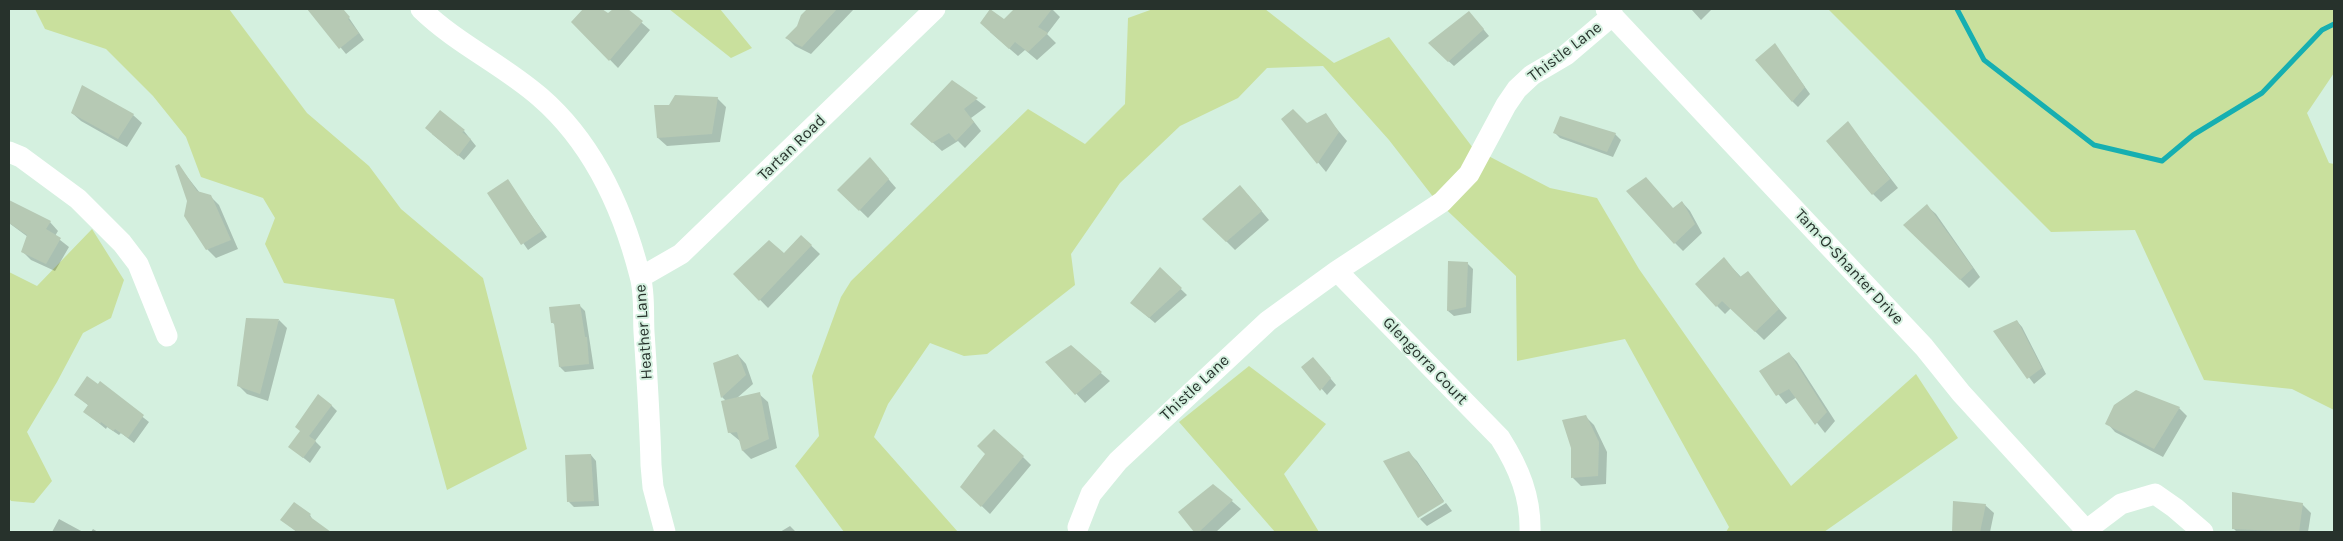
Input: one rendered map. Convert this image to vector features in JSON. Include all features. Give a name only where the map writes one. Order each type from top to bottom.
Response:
[{"type":"street","name":"Heather Lane","points":[[421,9],[456,38],[512,74],[541,98],[567,124],[590,154],[608,187],[623,221],[641,277],[653,487],[665,532]]},
{"type":"street","name":"Tartan Road","points":[[641,277],[682,254],[936,9]]},
{"type":"street","name":"Thistle Lane","points":[[1078,527],[1091,494],[1118,461],[1268,321],[1336,271],[1442,202],[1469,174],[1506,105],[1518,89],[1532,75],[1566,55],[1610,12]]},
{"type":"street","name":"Tam-O-Shanter Drive","points":[[1610,12],[1924,347],[1961,393],[2085,531]]},
{"type":"street","points":[[9,152],[21,157],[78,199],[122,242],[138,264],[167,336]]},
{"type":"street","name":"Glengorra Court","points":[[1336,271],[1500,438],[1514,459],[1524,484],[1529,506],[1530,532]]},
{"type":"street","points":[[2085,531],[2121,504],[2155,494],[2203,532]]},
{"type":"green space","points":[[35,9],[229,9],[307,113],[369,166],[401,209],[483,278],[527,449],[447,490],[394,299],[284,283],[265,244],[275,218],[263,198],[201,177],[186,137],[153,96],[106,49],[45,29]]},
{"type":"green space","points":[[669,9],[720,9],[752,48],[731,58]]},
{"type":"green space","points":[[1153,9],[1265,9],[1334,63],[1389,37],[1473,148],[1550,188],[1597,198],[1639,269],[1791,486],[1916,374],[1958,438],[1824,532],[1726,532],[1729,527],[1625,339],[1517,361],[1516,276],[1434,198],[1389,140],[1323,66],[1267,68],[1238,98],[1180,126],[1120,183],[1071,254],[1075,285],[987,354],[964,356],[930,343],[888,404],[874,437],[958,532],[844,532],[795,466],[819,436],[812,376],[841,297],[851,281],[1028,109],[1085,144],[1125,104],[1128,18]]},
{"type":"green space","points":[[1828,9],[2334,9],[2334,73],[2307,113],[2329,163],[2334,164],[2334,410],[2292,389],[2204,380],[2135,230],[2051,232]]},
{"type":"green space","points":[[92,229],[124,280],[111,318],[83,333],[27,432],[52,481],[34,503],[11,501],[9,498],[9,272],[37,286]]},
{"type":"green space","points":[[1249,366],[1326,424],[1284,474],[1319,532],[1275,532],[1179,422]]},
{"type":"building","points":[[307,9],[343,9],[359,33],[339,49]]},
{"type":"building","points":[[583,9],[602,9],[608,13],[613,9],[628,9],[643,21],[609,61],[571,22]]},
{"type":"building","points":[[807,9],[837,9],[802,47],[785,38],[797,26],[801,15]]},
{"type":"building","points":[[990,9],[1004,19],[1014,9],[1052,9],[1038,27],[1048,33],[1028,52],[1015,42],[1009,49],[980,23]]},
{"type":"building","points":[[1469,11],[1484,29],[1448,62],[1428,43]]},
{"type":"building","points":[[1775,43],[1805,87],[1792,102],[1755,60]]},
{"type":"building","points":[[952,80],[978,98],[964,109],[974,122],[956,141],[949,133],[932,143],[910,124]]},
{"type":"building","points":[[82,85],[134,114],[118,139],[71,113]]},
{"type":"building","points":[[675,95],[718,97],[712,134],[657,138],[654,105],[669,105]]},
{"type":"building","points":[[1293,109],[1307,123],[1326,113],[1339,132],[1317,164],[1281,119]]},
{"type":"building","points":[[440,110],[465,130],[462,132],[471,139],[458,156],[425,128]]},
{"type":"building","points":[[1560,116],[1616,133],[1607,152],[1553,133]]},
{"type":"building","points":[[1848,121],[1890,179],[1872,195],[1826,141]]},
{"type":"building","points":[[870,157],[889,179],[859,211],[837,190]]},
{"type":"building","points":[[179,164],[197,191],[211,195],[231,240],[206,250],[184,216],[187,201],[175,166]]},
{"type":"building","points":[[1646,177],[1673,208],[1682,201],[1695,224],[1674,244],[1626,191]]},
{"type":"building","points":[[508,179],[542,231],[521,245],[487,193]]},
{"type":"building","points":[[1240,185],[1262,211],[1226,242],[1202,219]]},
{"type":"building","points":[[9,200],[51,221],[46,229],[61,238],[46,264],[21,252],[27,235],[9,223]]},
{"type":"building","points":[[1927,204],[1973,268],[1960,280],[1903,225]]},
{"type":"building","points":[[801,235],[812,245],[759,301],[733,274],[769,240],[784,253]]},
{"type":"building","points":[[1724,257],[1740,277],[1748,271],[1779,309],[1755,332],[1722,301],[1716,307],[1695,284]]},
{"type":"building","points":[[1448,261],[1468,262],[1466,307],[1447,311]]},
{"type":"building","points":[[1160,267],[1182,288],[1149,318],[1130,303]]},
{"type":"building","points":[[580,304],[585,337],[587,337],[589,364],[559,367],[554,323],[551,323],[549,307]]},
{"type":"building","points":[[246,318],[279,319],[260,394],[237,386]]},
{"type":"building","points":[[2017,320],[2042,368],[2027,379],[1993,331]]},
{"type":"building","points":[[1071,345],[1102,372],[1075,395],[1045,362]]},
{"type":"building","points":[[1789,352],[1827,412],[1815,425],[1789,389],[1776,396],[1759,371]]},
{"type":"building","points":[[738,354],[746,375],[721,398],[713,363]]},
{"type":"building","points":[[1313,357],[1331,378],[1320,391],[1301,367]]},
{"type":"building","points":[[87,376],[98,384],[100,381],[144,415],[128,438],[115,429],[113,431],[101,422],[100,424],[83,412],[88,405],[74,395]]},
{"type":"building","points":[[2136,390],[2180,407],[2154,449],[2105,424],[2114,405]]},
{"type":"building","points":[[760,392],[769,439],[742,451],[737,432],[728,433],[721,401]]},
{"type":"building","points":[[318,394],[332,405],[309,436],[316,441],[303,458],[288,447],[300,431],[295,427]]},
{"type":"building","points":[[1586,415],[1599,442],[1598,476],[1571,478],[1571,448],[1562,420]]},
{"type":"building","points":[[994,429],[1024,456],[981,507],[960,487],[985,454],[977,446]]},
{"type":"building","points":[[1409,451],[1444,502],[1418,518],[1383,461]]},
{"type":"building","points":[[591,454],[594,501],[567,502],[565,455]]},
{"type":"building","points":[[1213,484],[1233,500],[1199,532],[1194,532],[1178,512]]},
{"type":"building","points":[[2232,492],[2303,503],[2299,532],[2232,529]]},
{"type":"building","points":[[1953,501],[1986,504],[1980,532],[1952,532]]},
{"type":"building","points":[[294,502],[331,532],[297,532],[280,520]]},
{"type":"waterway","points":[[1957,9],[1984,60],[2094,145],[2162,161],[2193,135],[2262,93],[2322,30],[2334,24]]}]
